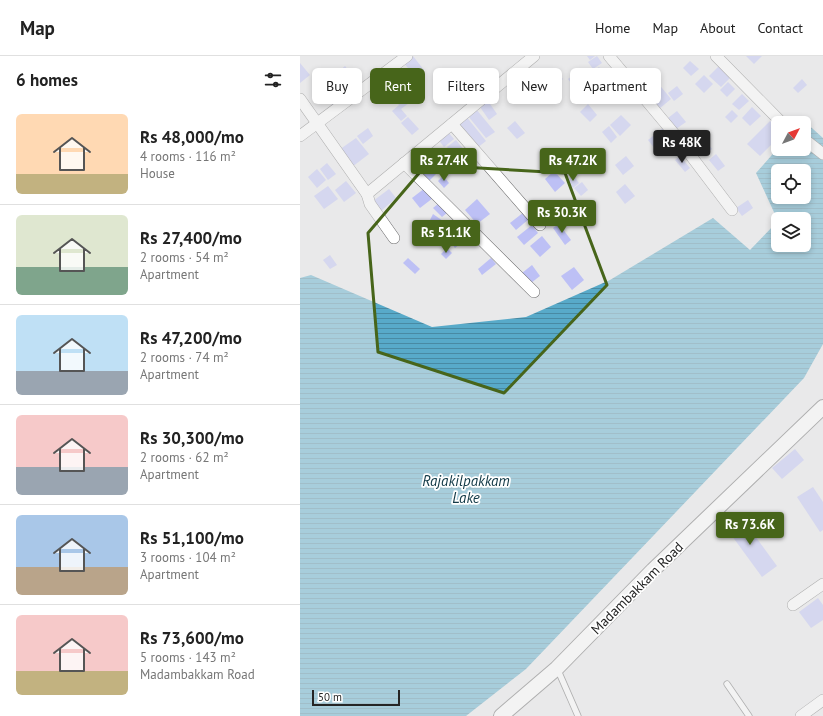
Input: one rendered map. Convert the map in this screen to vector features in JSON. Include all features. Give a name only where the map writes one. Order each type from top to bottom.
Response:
[{"type":"street","points":[[300,136],[407,56]]},
{"type":"street","points":[[367,194],[534,56]]},
{"type":"street","points":[[609,56],[676,136],[732,210]]},
{"type":"street","points":[[716,56],[775,116]]},
{"type":"street","points":[[300,99],[367,194],[370,204],[394,238]]},
{"type":"street","points":[[452,124],[540,225]]},
{"type":"street","points":[[811,145],[823,154]]},
{"type":"street","points":[[404,163],[534,292]]},
{"type":"street","name":"Madambakkam Road","points":[[501,716],[557,668],[653,570],[823,407]]},
{"type":"street","points":[[793,605],[823,584]]},
{"type":"street","points":[[801,716],[823,700]]},
{"type":"lane","points":[[557,668],[578,716]]},
{"type":"lane","points":[[727,684],[749,716]]},
{"type":"highlighted area","points":[[426,165],[565,173],[607,285],[504,393],[378,352],[368,233]]},
{"type":"water","name":"Rajakilpakkam Lake","points":[[811,127],[823,138],[823,344],[804,378],[526,669],[466,716],[300,716],[300,278],[311,275],[432,327],[526,317],[610,280],[713,218],[750,250],[771,228],[771,252],[811,252],[811,212],[774,212],[756,173],[771,156],[811,156]]},
{"type":"building","points":[[413,56],[422,68],[408,68],[404,63]]},
{"type":"building","points":[[587,56],[595,56],[590,60]]},
{"type":"building","points":[[597,56],[602,63],[592,68],[588,62]]},
{"type":"building","points":[[746,56],[762,56],[754,64]]},
{"type":"building","points":[[690,61],[699,69],[691,76],[683,68]]},
{"type":"building","points":[[300,63],[310,75],[300,83]]},
{"type":"building","points":[[719,66],[730,78],[721,87],[709,76]]},
{"type":"building","points":[[704,75],[713,84],[704,93],[695,84]]},
{"type":"building","points":[[802,79],[807,85],[798,93],[793,88]]},
{"type":"building","points":[[728,82],[735,89],[727,97],[720,90]]},
{"type":"building","points":[[677,86],[683,94],[674,101],[668,93]]},
{"type":"building","points":[[661,87],[671,99],[659,109],[655,104],[661,104]]},
{"type":"building","points":[[742,94],[749,101],[739,110],[732,104]]},
{"type":"building","points":[[398,104],[408,104],[401,109],[407,116],[401,121],[392,111],[399,105]]},
{"type":"building","points":[[484,104],[490,104],[497,114],[489,120],[480,107]]},
{"type":"building","points":[[588,104],[597,115],[590,122],[580,112]]},
{"type":"building","points":[[752,107],[761,116],[750,126],[742,118]]},
{"type":"building","points":[[476,109],[495,132],[486,138],[468,116]]},
{"type":"building","points":[[732,110],[738,116],[731,123],[725,117]]},
{"type":"building","points":[[677,111],[686,122],[676,129],[668,118]]},
{"type":"building","points":[[465,115],[486,141],[477,148],[456,122]]},
{"type":"building","points":[[621,115],[631,125],[620,136],[610,125]]},
{"type":"building","points":[[408,117],[419,129],[412,135],[401,123]]},
{"type":"building","points":[[515,121],[525,133],[517,139],[507,128]]},
{"type":"building","points":[[770,121],[771,122],[771,145],[760,156],[747,144]]},
{"type":"building","points":[[609,126],[617,137],[611,143],[602,132]]},
{"type":"building","points":[[368,128],[373,136],[363,144],[357,136]]},
{"type":"building","points":[[663,128],[670,137],[655,149],[648,140]]},
{"type":"building","points":[[447,131],[454,139],[444,147],[438,139]]},
{"type":"building","points":[[703,137],[712,149],[703,156],[694,144]]},
{"type":"building","points":[[356,138],[369,154],[352,167],[339,150]]},
{"type":"building","points":[[456,140],[464,150],[455,157],[447,147]]},
{"type":"building","points":[[419,154],[436,174],[429,181],[411,161]]},
{"type":"building","points":[[716,154],[725,166],[718,171],[709,160]]},
{"type":"building","points":[[626,156],[634,166],[623,175],[615,165]]},
{"type":"building","points":[[680,156],[690,168],[685,172],[675,160]]},
{"type":"building","points":[[327,163],[336,174],[328,180],[320,169]]},
{"type":"building","points":[[317,169],[326,180],[317,188],[308,177]]},
{"type":"building","points":[[554,171],[565,183],[555,192],[545,179]]},
{"type":"building","points":[[573,175],[579,183],[573,188],[567,180]]},
{"type":"building","points":[[443,176],[449,183],[444,188],[438,181]]},
{"type":"building","points":[[346,181],[356,193],[344,202],[335,190]]},
{"type":"building","points":[[582,182],[588,190],[581,196],[574,188]]},
{"type":"building","points":[[625,184],[635,196],[625,204],[616,192]]},
{"type":"building","points":[[328,186],[338,199],[324,209],[314,196]]},
{"type":"building","points":[[425,188],[433,198],[420,208],[412,198]]},
{"type":"building","points":[[389,189],[396,198],[381,211],[373,201]]},
{"type":"building","points":[[477,199],[490,214],[477,224],[465,210]]},
{"type":"building","points":[[748,200],[753,208],[742,216],[736,208]]},
{"type":"building","points":[[439,203],[448,212],[442,217],[433,208]]},
{"type":"building","points":[[524,212],[529,219],[516,230],[510,223]]},
{"type":"building","points":[[433,214],[443,221],[439,228],[429,222]]},
{"type":"building","points":[[559,224],[571,240],[565,245],[553,228]]},
{"type":"building","points":[[532,225],[538,233],[524,245],[517,237]]},
{"type":"building","points":[[460,231],[467,238],[455,248],[449,240]]},
{"type":"building","points":[[542,236],[551,247],[540,257],[530,246]]},
{"type":"building","points":[[447,248],[452,253],[446,259],[441,254]]},
{"type":"building","points":[[330,255],[337,265],[330,269],[323,260]]},
{"type":"building","points":[[408,258],[420,269],[415,274],[403,263]]},
{"type":"building","points":[[491,258],[496,264],[482,275],[478,269]]},
{"type":"building","points":[[532,265],[540,276],[531,283],[522,273]]},
{"type":"building","points":[[574,267],[584,280],[572,290],[561,276]]},
{"type":"building","points":[[795,449],[804,460],[782,479],[772,468]]},
{"type":"building","points":[[813,487],[823,502],[823,530],[820,532],[797,497]]},
{"type":"building","points":[[739,514],[777,566],[762,577],[724,525]]},
{"type":"building","points":[[818,598],[823,605],[823,620],[811,628],[799,612]]}]
